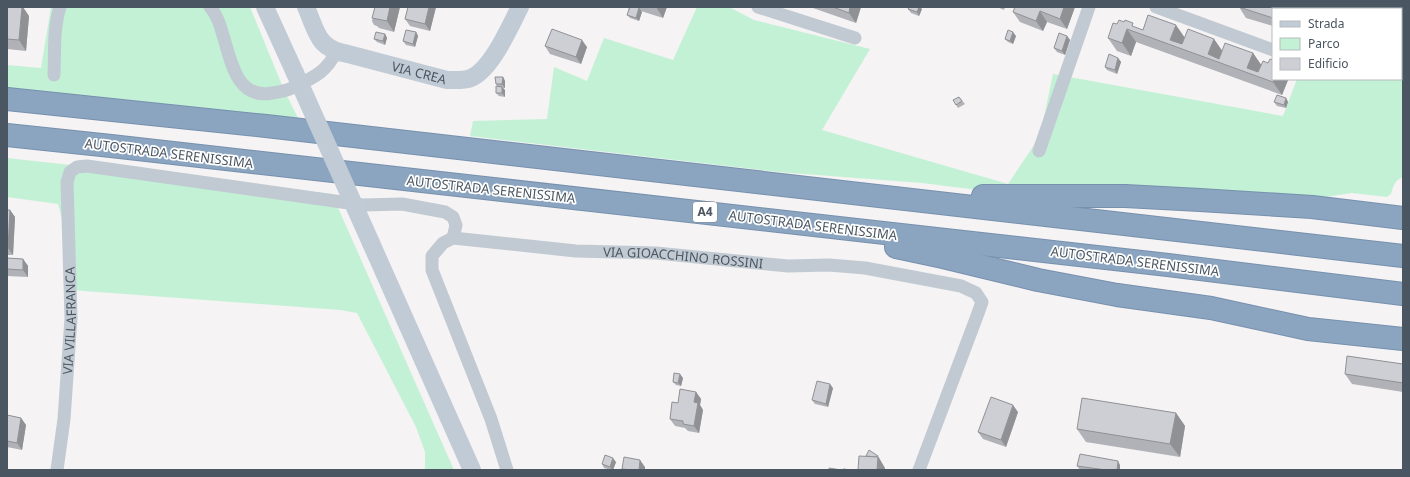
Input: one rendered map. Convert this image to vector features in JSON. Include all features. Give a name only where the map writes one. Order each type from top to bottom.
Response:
[{"type":"highway","points":[[7,99],[266,126],[1403,256]]},
{"type":"highway","name":"AUTOSTRADA SERENISSIMA","points":[[7,135],[1168,265],[1403,294]]},
{"type":"highway","points":[[273,165],[377,186],[895,246],[1038,280],[1117,295],[1211,308],[1308,329],[1403,339]]},
{"type":"highway","points":[[861,194],[944,191],[980,196],[1125,196],[1312,207],[1403,218]]},
{"type":"main road","points":[[265,7],[472,470]]},
{"type":"main road","name":"VIA CREA","points":[[306,7],[320,41],[330,49],[336,52],[447,80],[463,80],[478,74],[495,53],[520,7]]},
{"type":"street","points":[[54,75],[55,33],[60,7]]},
{"type":"street","points":[[210,7],[215,14],[227,52],[240,82],[256,94],[270,94],[287,90],[320,74],[329,64],[336,52]]},
{"type":"street","points":[[758,7],[855,38]]},
{"type":"street","points":[[1039,151],[1089,7]]},
{"type":"street","points":[[1156,7],[1272,50]]},
{"type":"street","name":"VIA VILLAFRANCA","points":[[57,470],[64,418],[71,318],[67,182],[70,172],[77,167],[87,166],[363,205],[402,204],[445,212],[454,217],[456,225],[454,238]]},
{"type":"street","points":[[454,238],[443,243],[432,256],[432,270],[491,419],[507,470]]},
{"type":"street","name":"VIA GIOACCHINO ROSSINI","points":[[454,238],[576,251],[656,253],[788,266],[829,265],[865,268],[961,286],[976,293],[982,302],[919,470]]},
{"type":"green space","points":[[51,7],[250,7],[284,90],[298,118],[7,88],[7,65],[41,68]]},
{"type":"green space","points":[[697,7],[729,7],[754,20],[870,49],[822,130],[1008,184],[1040,136],[1053,74],[1283,116],[1297,80],[1402,80],[1403,73],[1403,177],[1396,182],[1391,194],[1387,197],[1352,193],[1312,199],[1054,193],[970,189],[922,183],[778,172],[470,136],[473,121],[547,119],[554,67],[587,81],[604,38],[673,60]]},
{"type":"green space","points":[[7,158],[332,194],[454,470],[425,470],[425,452],[416,427],[357,313],[340,310],[71,290],[71,253],[58,204],[7,197]]},
{"type":"building","points":[[7,7],[22,7],[19,40],[7,39]]},
{"type":"building","points":[[375,7],[390,7],[387,21],[372,18]]},
{"type":"building","points":[[408,7],[429,7],[425,24],[405,19]]},
{"type":"building","points":[[630,7],[639,8],[636,18],[627,15]]},
{"type":"building","points":[[833,7],[850,7],[849,13]]},
{"type":"building","points":[[909,7],[919,7],[917,12],[908,9]]},
{"type":"building","points":[[1015,7],[1064,7],[1060,19],[1040,11],[1036,21],[1013,12]]},
{"type":"building","points":[[1239,7],[1277,7],[1272,8],[1272,18]]},
{"type":"building","points":[[1341,7],[1367,7],[1366,8]]},
{"type":"building","points":[[1403,7],[1403,15],[1402,8],[1398,8]]},
{"type":"building","points":[[1148,15],[1176,25],[1170,40],[1182,44],[1188,29],[1214,39],[1208,54],[1219,59],[1225,43],[1253,53],[1247,68],[1258,72],[1263,61],[1268,63],[1270,59],[1272,60],[1273,82],[1127,29],[1122,43],[1108,38],[1113,23],[1117,24],[1119,20],[1124,22],[1125,20],[1133,23],[1132,26],[1143,30]]},
{"type":"building","points":[[552,29],[582,40],[576,57],[545,46]]},
{"type":"building","points":[[406,30],[416,32],[413,44],[403,41]]},
{"type":"building","points":[[1008,30],[1013,32],[1010,41],[1005,39]]},
{"type":"building","points":[[376,32],[385,34],[383,41],[374,39]]},
{"type":"building","points":[[1059,33],[1067,36],[1062,51],[1054,48]]},
{"type":"building","points":[[1109,54],[1118,58],[1115,70],[1105,67]]},
{"type":"building","points":[[495,77],[503,77],[502,84],[496,84]]},
{"type":"building","points":[[496,86],[502,87],[502,93],[496,93]]},
{"type":"building","points":[[1277,95],[1286,98],[1284,105],[1274,102]]},
{"type":"building","points":[[959,97],[962,101],[956,105],[953,100]]},
{"type":"building","points":[[7,210],[10,210],[8,248],[7,248]]},
{"type":"building","points":[[7,258],[23,259],[23,270],[7,269]]},
{"type":"building","points":[[1347,356],[1403,364],[1403,383],[1345,374]]},
{"type":"building","points":[[674,373],[680,374],[678,383],[673,382]]},
{"type":"building","points":[[817,381],[830,384],[826,404],[812,400]]},
{"type":"building","points":[[680,389],[696,392],[694,402],[698,403],[694,426],[683,424],[683,421],[670,419],[672,402],[678,403]]},
{"type":"building","points":[[991,397],[1013,405],[1001,440],[978,432]]},
{"type":"building","points":[[1082,398],[1176,413],[1170,444],[1077,429]]},
{"type":"building","points":[[7,415],[21,418],[17,443],[7,441]]},
{"type":"building","points":[[869,450],[878,456],[866,456]]},
{"type":"building","points":[[1080,454],[1118,461],[1117,470],[1077,466]]},
{"type":"building","points":[[605,455],[613,458],[610,467],[602,464]]},
{"type":"building","points":[[859,456],[878,457],[877,470],[858,470]]},
{"type":"building","points":[[624,457],[640,460],[639,470],[622,469]]},
{"type":"building","points":[[829,468],[841,470],[829,470]]}]
